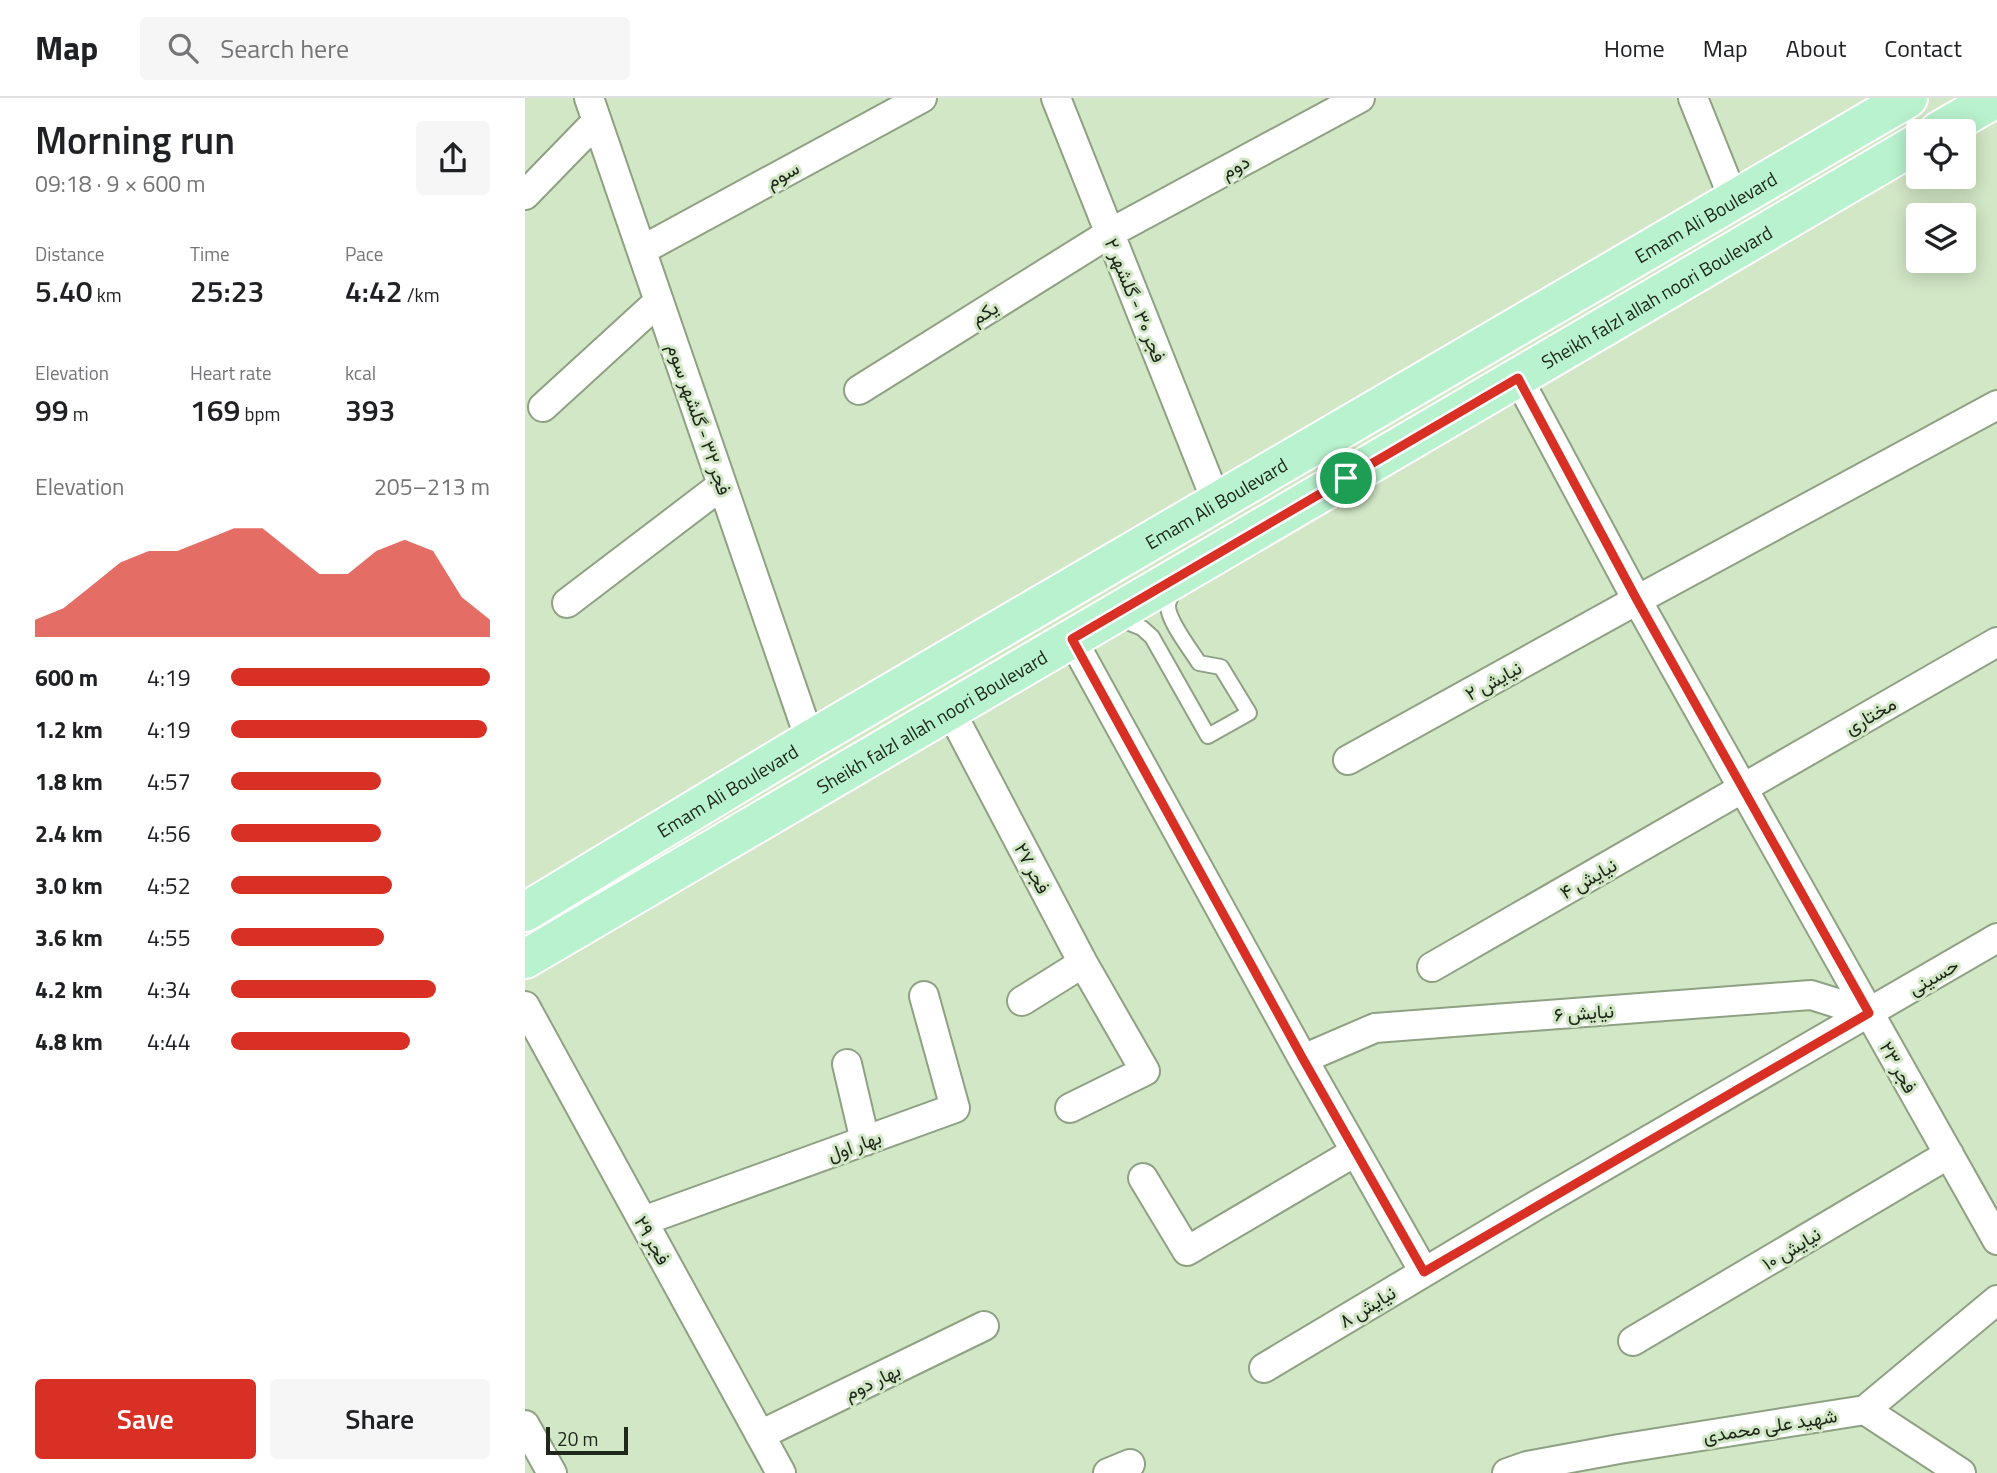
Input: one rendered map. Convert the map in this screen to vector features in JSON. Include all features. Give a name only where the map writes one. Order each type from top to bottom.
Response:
[{"type":"main road","points":[[1960,119],[1996,98]]},
{"type":"main road","name":"Emam Ali Boulevard","points":[[525,912],[810,740],[1906,99]]},
{"type":"main road","points":[[1906,99],[1900,117],[1906,127]]},
{"type":"main road","points":[[1820,150],[1833,158],[1843,174],[1839,190]]},
{"type":"main road","name":"Sheikh falzl allah noori Boulevard","points":[[525,959],[1906,150]]},
{"type":"street","name":"سوم","points":[[642,250],[922,98]]},
{"type":"street","name":"فجر ۳۰ - گلشهر ۲","points":[[1056,98],[1217,503]]},
{"type":"street","name":"دوم","points":[[1110,233],[1360,98]]},
{"type":"street","points":[[1693,98],[1734,200]]},
{"type":"street","name":"فجر ۳۲ - گلشهر سوم","points":[[593,109],[810,740]]},
{"type":"street","points":[[525,195],[593,109]]},
{"type":"street","name":"یکم","points":[[859,390],[1110,233]]},
{"type":"street","points":[[543,407],[659,301]]},
{"type":"street","name":"فجر ۲۳","points":[[1518,378],[1637,600],[1997,1240]]},
{"type":"street","name":"نیایش ۲","points":[[1348,760],[1997,405]]},
{"type":"street","points":[[567,603],[722,485]]},
{"type":"street","points":[[1072,639],[1303,1059],[1424,1272]]},
{"type":"street","name":"مختاری","points":[[1743,788],[1997,642]]},
{"type":"street","name":"فجر ۲۷","points":[[950,710],[1083,963],[1145,1071],[1070,1108]]},
{"type":"street","name":"نیایش ۴","points":[[1432,967],[1743,788]]},
{"type":"street","name":"حسینی","points":[[1869,1013],[1997,938]]},
{"type":"street","points":[[1022,1000],[1083,963]]},
{"type":"street","name":"نیایش ۶","points":[[1303,1059],[1375,1028],[1811,995],[1869,1013]]},
{"type":"street","name":"بهار اول","points":[[643,1221],[955,1108],[924,996]]},
{"type":"street","name":"فجر ۲۹","points":[[525,1006],[781,1473]]},
{"type":"street","name":"نیایش ۸","points":[[1264,1368],[1869,1013]]},
{"type":"street","points":[[847,1064],[865,1141]]},
{"type":"street","points":[[1143,1178],[1187,1251],[1355,1152]]},
{"type":"street","name":"نیایش ۱۰","points":[[1633,1341],[1949,1154]]},
{"type":"street","name":"شهید علی محمدی","points":[[1521,1471],[1633,1447],[1865,1410],[1997,1300]]},
{"type":"street","name":"بهار دوم","points":[[760,1435],[984,1326]]},
{"type":"street","points":[[1865,1410],[1961,1473]]},
{"type":"street","points":[[525,1425],[552,1473]]},
{"type":"lane","points":[[1112,615],[1142,628],[1152,637],[1208,736],[1249,713],[1221,667],[1199,663],[1174,624],[1168,603],[1175,579]]},
{"type":"route","points":[[1518,378],[1637,600],[1869,1013],[1424,1272],[1303,1059],[1072,639],[1346,478],[1518,378]]}]
